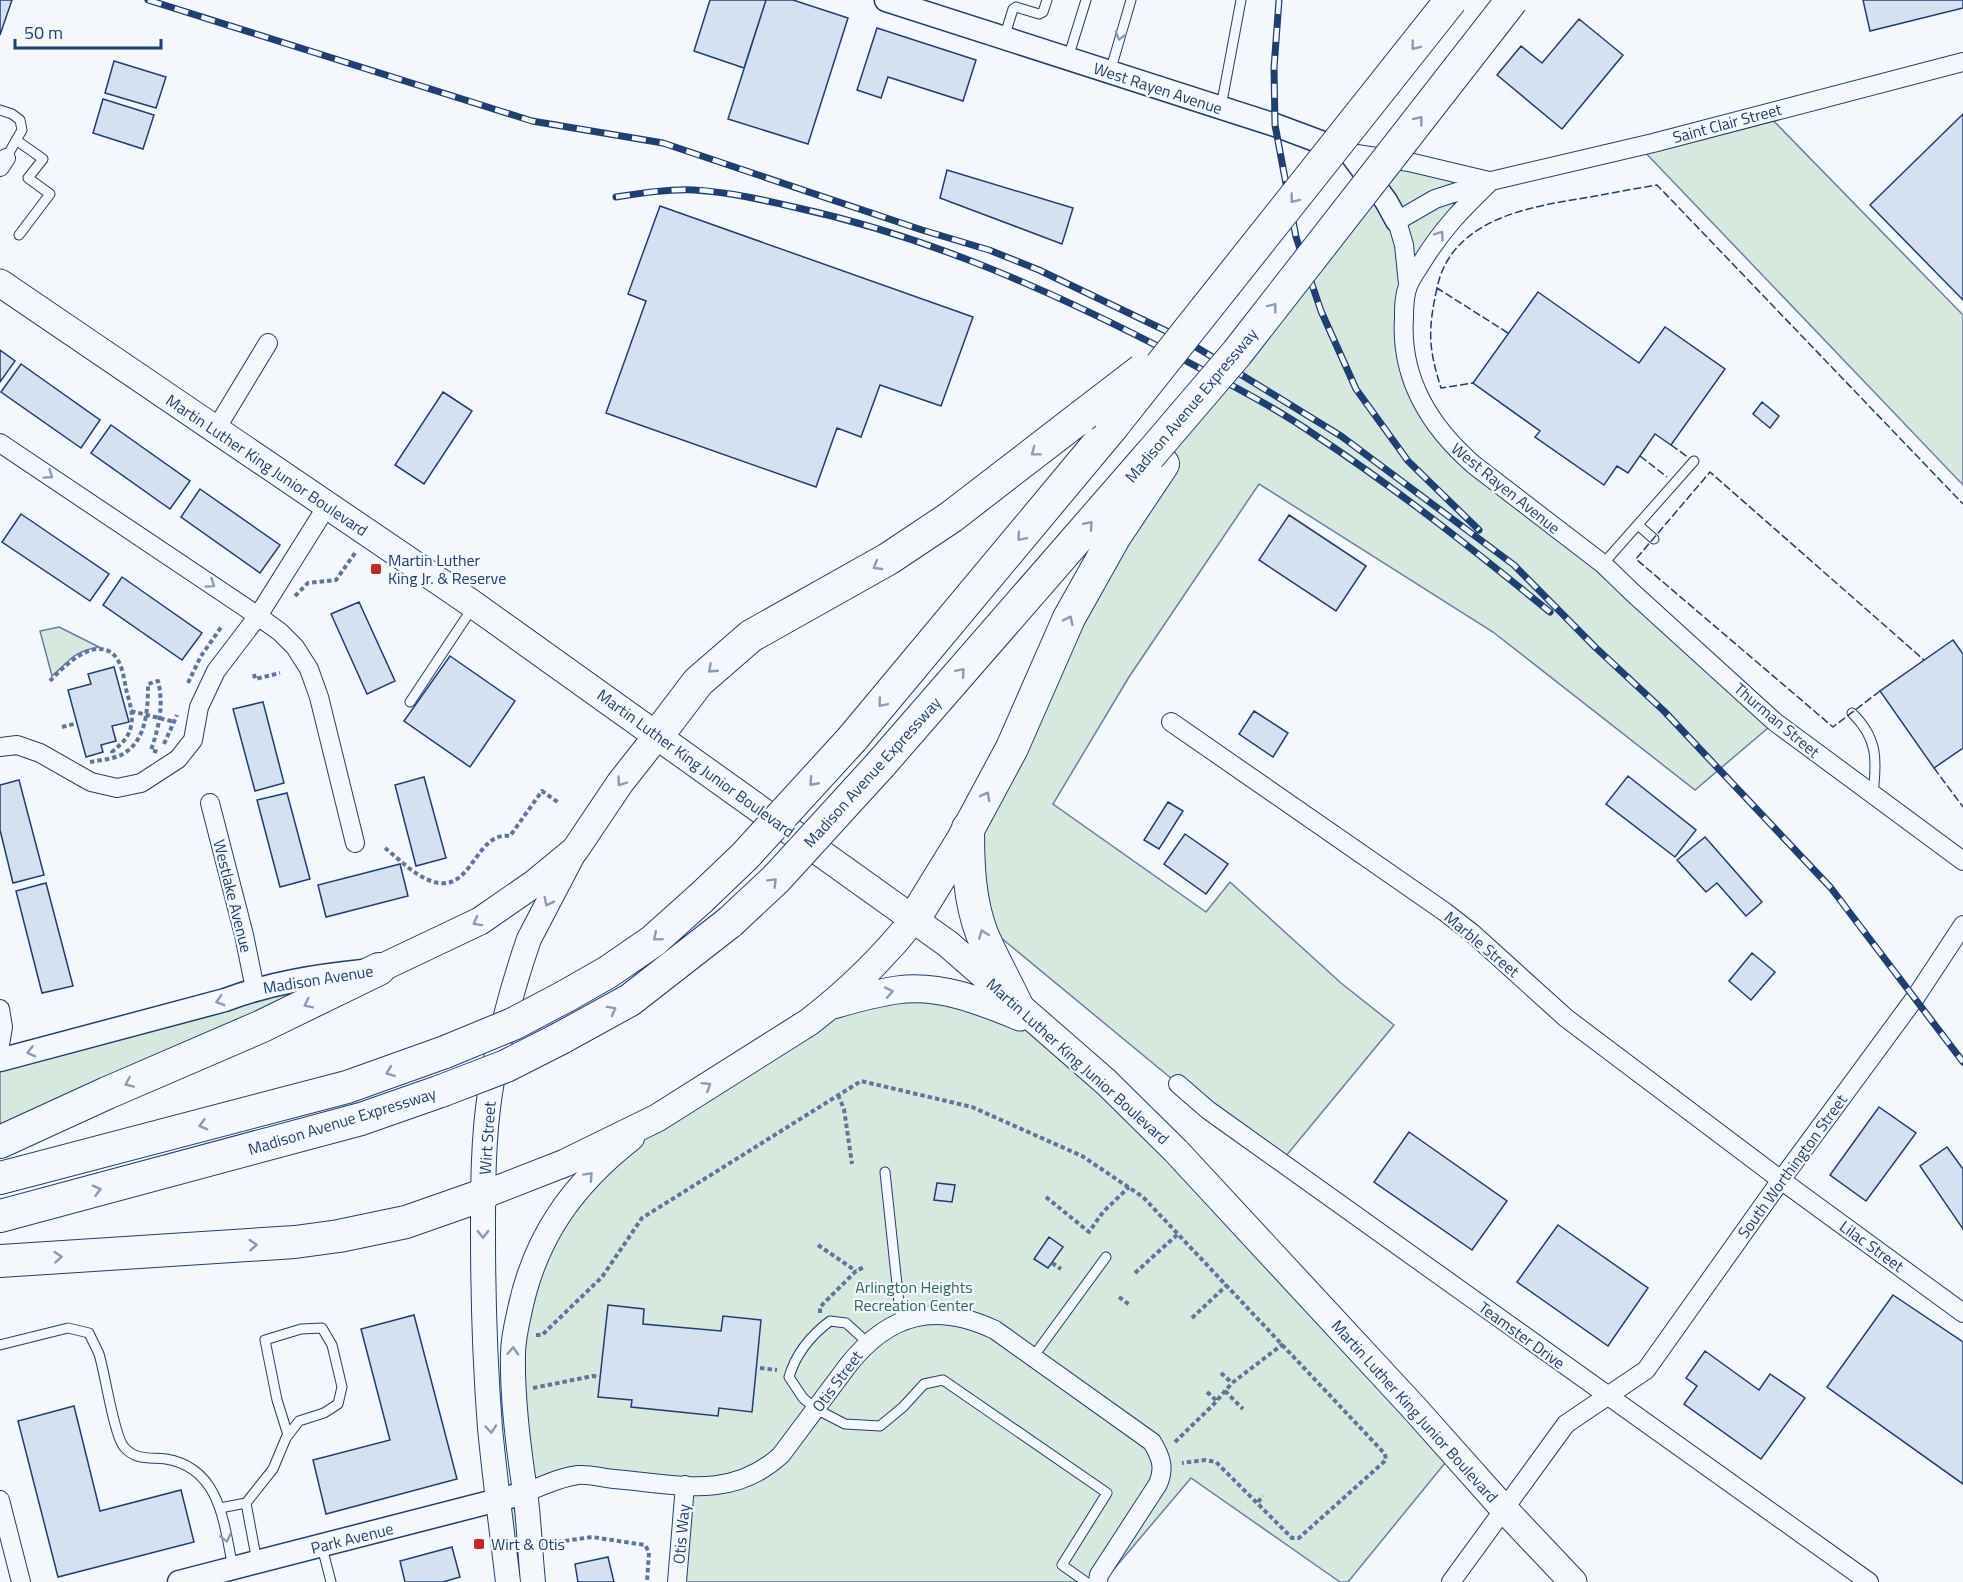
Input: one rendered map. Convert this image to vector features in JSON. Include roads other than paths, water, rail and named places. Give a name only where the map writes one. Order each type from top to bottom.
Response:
[{"type":"highway","name":"Madison Avenue Expressway","points":[[0,1178],[347,1087],[445,1052],[513,1024],[566,996],[608,972],[653,941],[746,856],[852,739],[1112,427],[1451,0]]},
{"type":"highway","name":"Madison Avenue Expressway","points":[[0,1216],[361,1119],[506,1066],[630,1000],[730,922],[776,879],[1156,460],[1512,0]]},
{"type":"highway","points":[[657,736],[698,682],[751,636],[888,559],[951,517],[1183,339]]},
{"type":"highway","points":[[914,919],[969,828],[1012,748],[1069,618],[1156,460]]},
{"type":"highway","points":[[969,828],[969,879],[982,934],[1028,1015]]},
{"type":"highway","points":[[0,1142],[261,1027],[379,969]]},
{"type":"highway","points":[[0,1261],[295,1242],[339,1236],[406,1222],[483,1196]]},
{"type":"main road","name":"Martin Luther King Junior Boulevard","points":[[0,284],[474,605],[596,690],[948,944],[1106,1082],[1176,1151],[1407,1400],[1504,1509],[1574,1582]]},
{"type":"main road","name":"Wirt Street","points":[[507,1582],[487,1379],[483,1196],[484,1143],[490,1092],[501,1038],[529,939],[575,850],[620,783],[657,736]]},
{"type":"main road","name":"Madison Avenue","points":[[379,969],[480,921],[535,883],[575,850]]},
{"type":"main road","points":[[533,1582],[525,1493],[516,1428],[513,1354],[523,1291],[539,1249],[558,1213],[591,1173],[613,1152],[657,1118],[809,1022],[832,1005],[888,952],[914,919]]},
{"type":"main road","points":[[832,1005],[899,990],[928,990],[958,995],[1028,1015]]},
{"type":"main road","points":[[483,1196],[565,1163],[657,1118]]},
{"type":"street","name":"West Rayen Avenue","points":[[886,0],[1275,125],[1350,153]]},
{"type":"street","name":"Saint Clair Street","points":[[1397,221],[1435,199],[1491,182],[1719,126],[1963,62]]},
{"type":"street","name":"Saint Clair Street","points":[[1350,153],[1409,162],[1491,182]]},
{"type":"street","points":[[1350,153],[1386,201],[1397,221],[1404,245],[1408,284]]},
{"type":"street","name":"West Rayen Avenue","points":[[1491,182],[1450,221],[1408,284],[1403,333],[1406,358],[1420,401],[1435,425],[1456,450],[1603,564]]},
{"type":"street","points":[[216,429],[268,342]]},
{"type":"street","points":[[0,443],[258,616],[295,646],[309,669],[319,697],[355,843]]},
{"type":"street","points":[[0,747],[17,745],[40,753],[91,782],[117,788],[141,783],[178,759],[193,740],[199,707],[216,671],[258,616],[327,506]]},
{"type":"street","name":"Thurman Street","points":[[1603,564],[1775,722],[1963,861]]},
{"type":"street","name":"Marble Street","points":[[1171,722],[1445,912],[1472,933],[1566,1018],[1781,1180]]},
{"type":"street","name":"Westlake Avenue","points":[[210,803],[244,935],[255,989]]},
{"type":"street","name":"South Worthington Street","points":[[1450,1582],[1566,1424],[1646,1370],[1781,1180],[1916,998],[1963,925]]},
{"type":"street","name":"Madison Avenue","points":[[0,1060],[225,1000],[255,989],[320,975],[379,969]]},
{"type":"street","points":[[0,1009],[3,1027],[0,1045]]},
{"type":"street","name":"Teamster Drive","points":[[1178,1084],[1208,1110],[1869,1582]]},
{"type":"street","name":"Lilac Street","points":[[1781,1180],[1963,1313]]},
{"type":"street","name":"Otis Street","points":[[525,1493],[578,1475],[702,1487],[726,1485],[753,1475],[781,1455],[849,1364],[868,1343],[890,1327],[901,1322],[937,1314],[973,1319],[995,1329],[1152,1443],[1160,1455],[1162,1474],[1158,1484],[1099,1575],[1098,1582]]},
{"type":"street","name":"Otis Way","points":[[677,1582],[685,1485]]},
{"type":"street","name":"Park Avenue","points":[[179,1582],[525,1493]]},
{"type":"street","points":[[0,1500],[21,1582]]},
{"type":"lane","points":[[1004,38],[1013,9],[1039,14],[1047,0]]},
{"type":"lane","points":[[1068,58],[1086,0]]},
{"type":"lane","points":[[1110,72],[1131,0]]},
{"type":"lane","points":[[1221,108],[1241,0]]},
{"type":"lane","points":[[0,110],[20,120],[21,130],[3,163]]},
{"type":"lane","points":[[16,140],[43,159],[28,178],[50,194],[19,235]]},
{"type":"lane","points":[[1603,564],[1694,461]]},
{"type":"lane","points":[[1638,525],[1654,539]]},
{"type":"lane","points":[[410,702],[474,605]]},
{"type":"lane","points":[[1852,713],[1862,723],[1875,752],[1873,794]]},
{"type":"lane","points":[[885,1172],[901,1322]]},
{"type":"lane","points":[[1033,1357],[1106,1257]]},
{"type":"lane","points":[[868,1343],[846,1323],[830,1321],[813,1334],[793,1361],[789,1377],[803,1398],[816,1409],[845,1424],[880,1426],[903,1407],[924,1384],[943,1380],[1107,1492],[1062,1565],[1086,1582]]},
{"type":"lane","points":[[0,1345],[68,1328],[89,1333],[98,1353],[123,1446],[136,1457],[168,1459],[192,1469],[213,1488],[220,1508],[233,1568]]},
{"type":"lane","points":[[220,1508],[246,1503],[273,1469],[288,1435],[299,1421],[324,1413],[338,1404],[342,1387],[332,1345],[322,1328],[301,1329],[265,1340],[277,1400],[288,1435]]},
{"type":"lane","points":[[246,1503],[257,1562]]},
{"type":"lane","points":[[322,1546],[331,1582]]},
{"type":"railway","points":[[148,0],[532,121],[663,143],[922,230],[989,250],[1039,270],[1183,339],[1341,436],[1514,565],[1595,647],[1664,711],[1831,888],[1963,1062]]},
{"type":"railway","points":[[1279,0],[1274,68],[1275,125],[1296,237],[1321,311],[1356,389],[1408,461],[1479,530]]},
{"type":"railway","points":[[616,197],[694,190],[733,194],[772,202],[896,234],[1037,288],[1173,354],[1281,413],[1405,498],[1550,612]]},
{"type":"place","name":"Martin Luther King Jr. & Reserve","points":[[376,569]]},
{"type":"place","name":"Wirt & Otis","points":[[479,1544]]},
{"type":"park label","name":"Arlington Heights Recreation Center","points":[[914,1296]]}]
